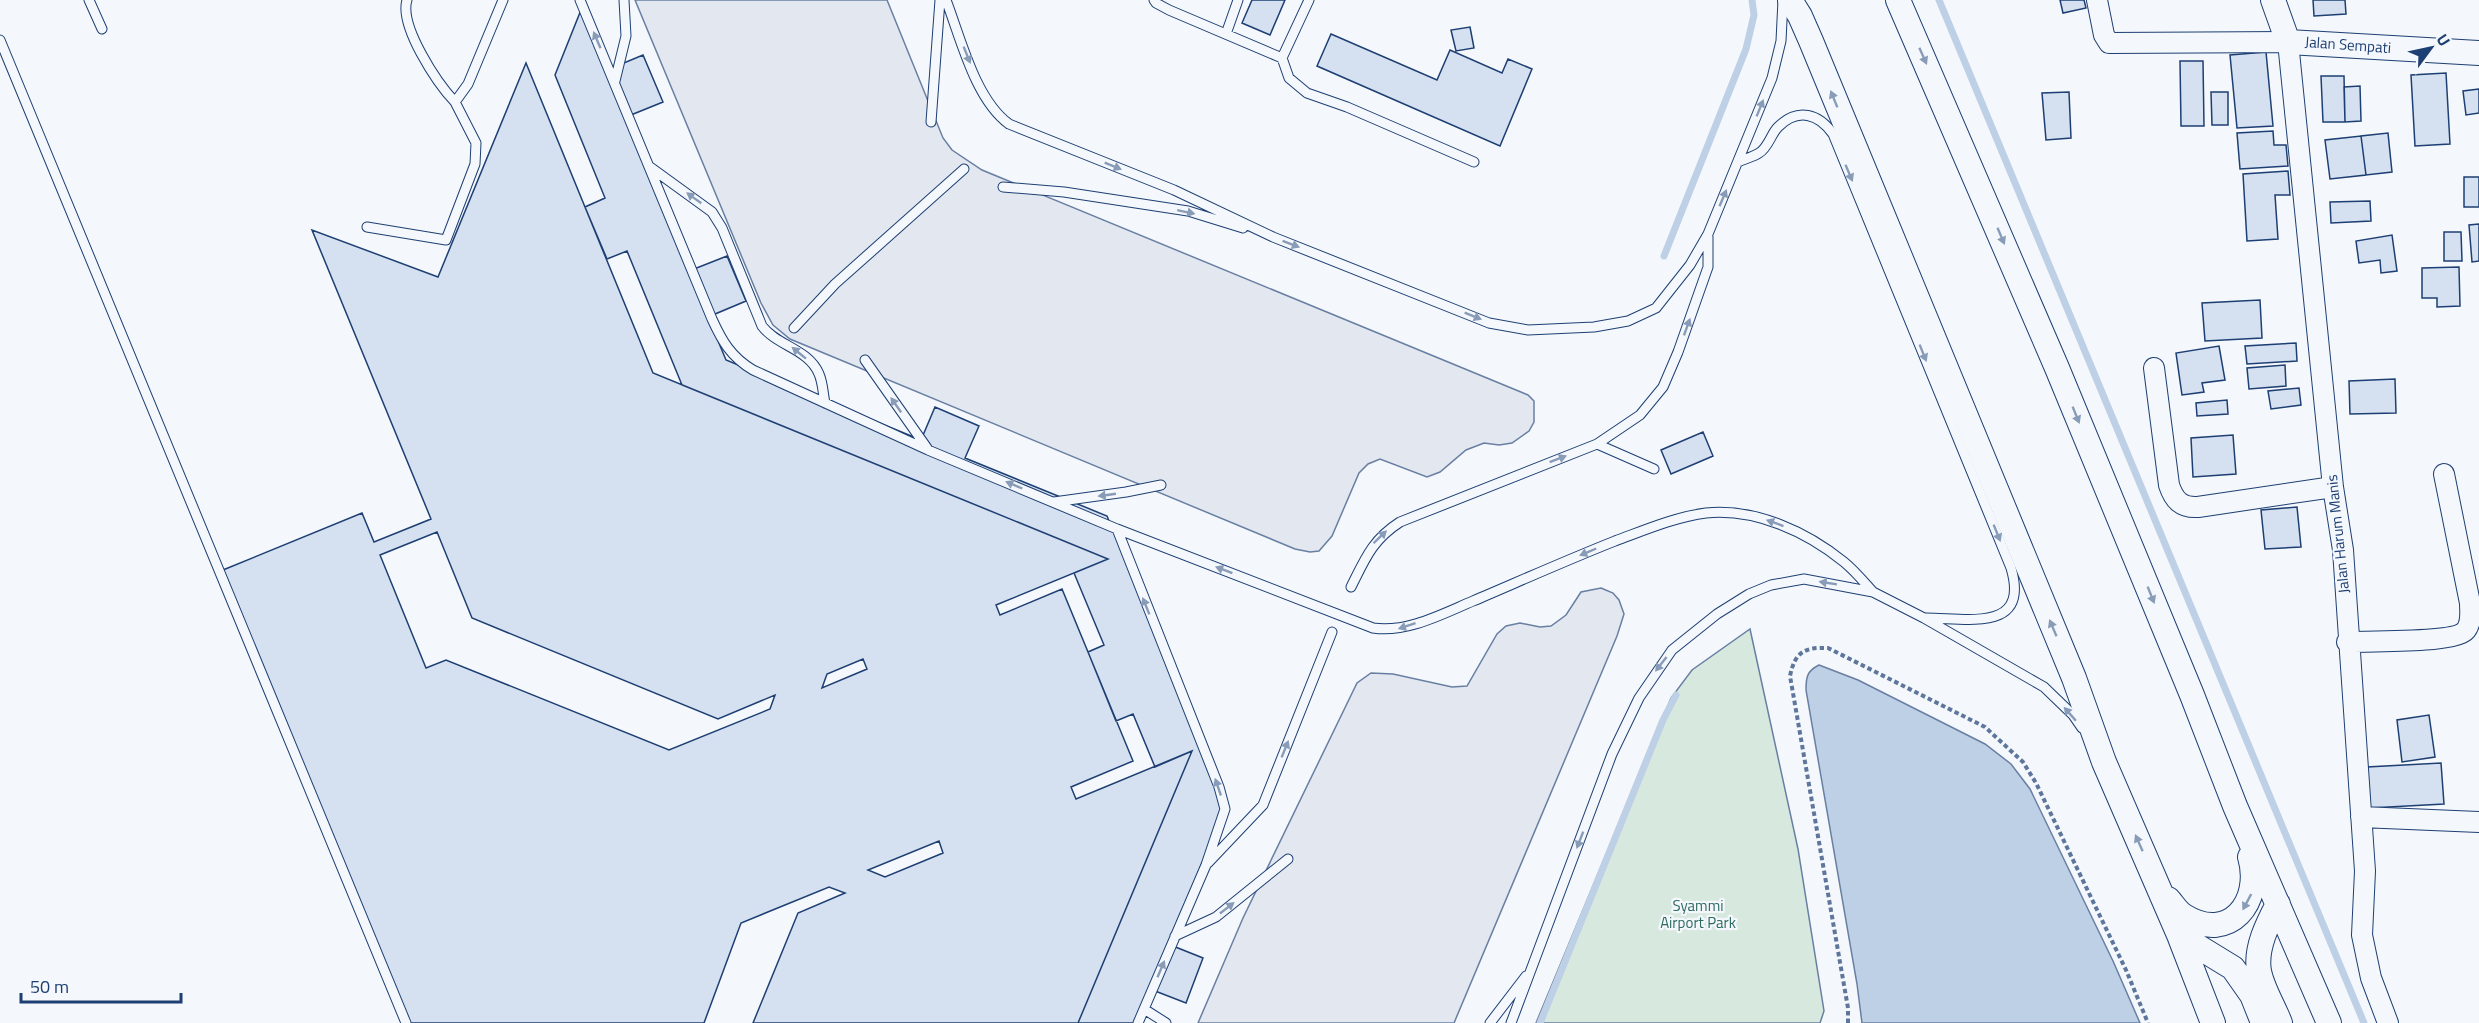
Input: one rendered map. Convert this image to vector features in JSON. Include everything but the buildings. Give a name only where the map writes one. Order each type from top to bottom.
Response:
[{"type":"street","points":[[1790,0],[1811,41],[2070,668],[2104,762],[2179,935],[2213,1023]]},
{"type":"street","points":[[1898,0],[2057,368],[2192,695],[2235,806],[2329,1023]]},
{"type":"street","points":[[2097,0],[2103,35],[2109,43],[2288,42],[2273,0]]},
{"type":"street","name":"Jalan Sempati","points":[[2288,42],[2479,53]]},
{"type":"street","name":"Jalan Harum Manis","points":[[2288,42],[2333,487],[2343,550],[2347,642],[2365,871],[2362,935],[2371,978],[2388,1023]]},
{"type":"street","points":[[2154,368],[2169,485],[2177,502],[2187,508],[2198,507],[2333,487]]},
{"type":"street","points":[[2347,642],[2442,639],[2461,634],[2466,630],[2471,620],[2470,603],[2444,474]]},
{"type":"street","points":[[2156,881],[2181,915],[2200,924],[2213,925],[2227,922],[2239,915],[2249,902],[2254,886],[2253,867],[2235,806]]},
{"type":"street","points":[[2361,818],[2479,822]]},
{"type":"street","points":[[2278,904],[2268,923],[2260,947],[2259,970],[2280,1023]]},
{"type":"street","points":[[2278,904],[2273,944],[2274,967],[2296,1023]]},
{"type":"street","points":[[2278,904],[2284,946],[2314,1023]]},
{"type":"street","points":[[2179,935],[2180,964],[2187,995],[2199,1023]]},
{"type":"street","points":[[2179,935],[2198,969],[2211,986],[2229,1023]]},
{"type":"street","points":[[2179,935],[2223,978],[2238,1002],[2247,1023]]},
{"type":"street","points":[[2179,935],[2233,968],[2252,995],[2264,1023]]},
{"type":"lane","points":[[89,0],[102,29]]},
{"type":"lane","points":[[367,227],[446,240],[475,164],[476,142],[455,102],[441,87],[409,28],[405,8],[407,0]]},
{"type":"lane","points":[[455,102],[468,84],[503,0]]},
{"type":"lane","points":[[580,0],[723,343],[737,360],[825,403],[928,450],[1117,529],[1373,628],[1389,630],[1403,628],[1668,521],[1707,513],[1738,514],[1767,519],[1795,530],[1846,563],[1873,592]]},
{"type":"lane","points":[[615,81],[626,36],[624,0]]},
{"type":"lane","points":[[931,122],[940,0]]},
{"type":"lane","points":[[946,0],[986,98],[996,114],[1009,124],[1174,190],[1273,237],[1489,322],[1537,330],[1574,329],[1628,321],[1656,308],[1690,266],[1707,234],[1772,78],[1781,41],[1783,0]]},
{"type":"lane","points":[[1155,0],[1156,3],[1169,10],[1282,58]]},
{"type":"lane","points":[[1226,34],[1238,0]]},
{"type":"lane","points":[[1309,0],[1282,58],[1289,78],[1307,93],[1347,106],[1474,162]]},
{"type":"lane","points":[[0,40],[406,1023]]},
{"type":"lane","points":[[1738,162],[1761,153],[1779,127],[1792,118],[1806,115],[1818,118],[1827,125],[1838,145],[2012,568],[2016,596],[2009,609],[1998,617],[1983,620],[1924,618]]},
{"type":"lane","points":[[649,167],[712,212],[722,228],[762,326],[770,336],[801,352],[819,373],[825,403]]},
{"type":"lane","points":[[794,328],[835,284],[964,169]]},
{"type":"lane","points":[[1003,187],[1064,192],[1188,211],[1273,237]]},
{"type":"lane","points":[[1351,587],[1372,545],[1384,532],[1400,522],[1597,444],[1640,415],[1663,387],[1678,352],[1708,267],[1707,234]]},
{"type":"lane","points":[[864,360],[928,450]]},
{"type":"lane","points":[[1597,444],[1654,469]]},
{"type":"lane","points":[[1054,502],[1126,492],[1161,484]]},
{"type":"lane","points":[[1117,529],[1219,787],[1225,808],[1206,865],[1138,1023]]},
{"type":"lane","points":[[1511,1023],[1612,754],[1639,698],[1672,650],[1717,614],[1749,594],[1771,585],[1804,579],[1873,592],[1924,618],[2044,687],[2073,715],[2104,762]]},
{"type":"lane","points":[[1206,865],[1263,806],[1332,632]]},
{"type":"lane","points":[[1176,936],[1216,917],[1288,859]]},
{"type":"lane","points":[[1491,1023],[1531,969]]},
{"type":"lane","points":[[1144,1009],[1166,1023]]},
{"type":"path","points":[[1848,1023],[1848,1008],[1790,676],[1793,662],[1802,652],[1814,647],[1828,648],[1985,727],[2024,762],[2126,970],[2148,1023]]},
{"type":"green space","name":"Syammi Airport Park","points":[[1750,629],[1798,849],[1824,1011],[1820,1023],[1536,1023],[1671,698],[1692,670]]},
{"type":"shaded area","points":[[635,0],[887,0],[943,138],[952,150],[982,170],[1528,395],[1534,401],[1534,422],[1529,431],[1512,443],[1499,445],[1484,443],[1466,450],[1440,472],[1427,477],[1380,459],[1368,464],[1359,473],[1332,536],[1319,551],[1310,552],[1295,549],[790,339],[773,325],[761,303]]},
{"type":"shaded area","points":[[1601,588],[1613,593],[1619,600],[1624,614],[1617,636],[1454,1023],[1198,1023],[1243,918],[1357,683],[1371,673],[1393,674],[1452,687],[1467,686],[1497,634],[1506,626],[1520,623],[1540,627],[1551,626],[1566,615],[1581,592]]},
{"type":"water","points":[[1819,665],[1858,680],[1985,744],[2011,764],[2030,789],[2113,961],[2140,1023],[1862,1023],[1806,690],[1808,675]]},
{"type":"waterway","points":[[1664,256],[1746,49],[1754,15],[1752,0]]},
{"type":"waterway","points":[[1939,0],[2364,1023]]},
{"type":"waterway","points":[[1540,1023],[1663,720],[1676,695]]}]
